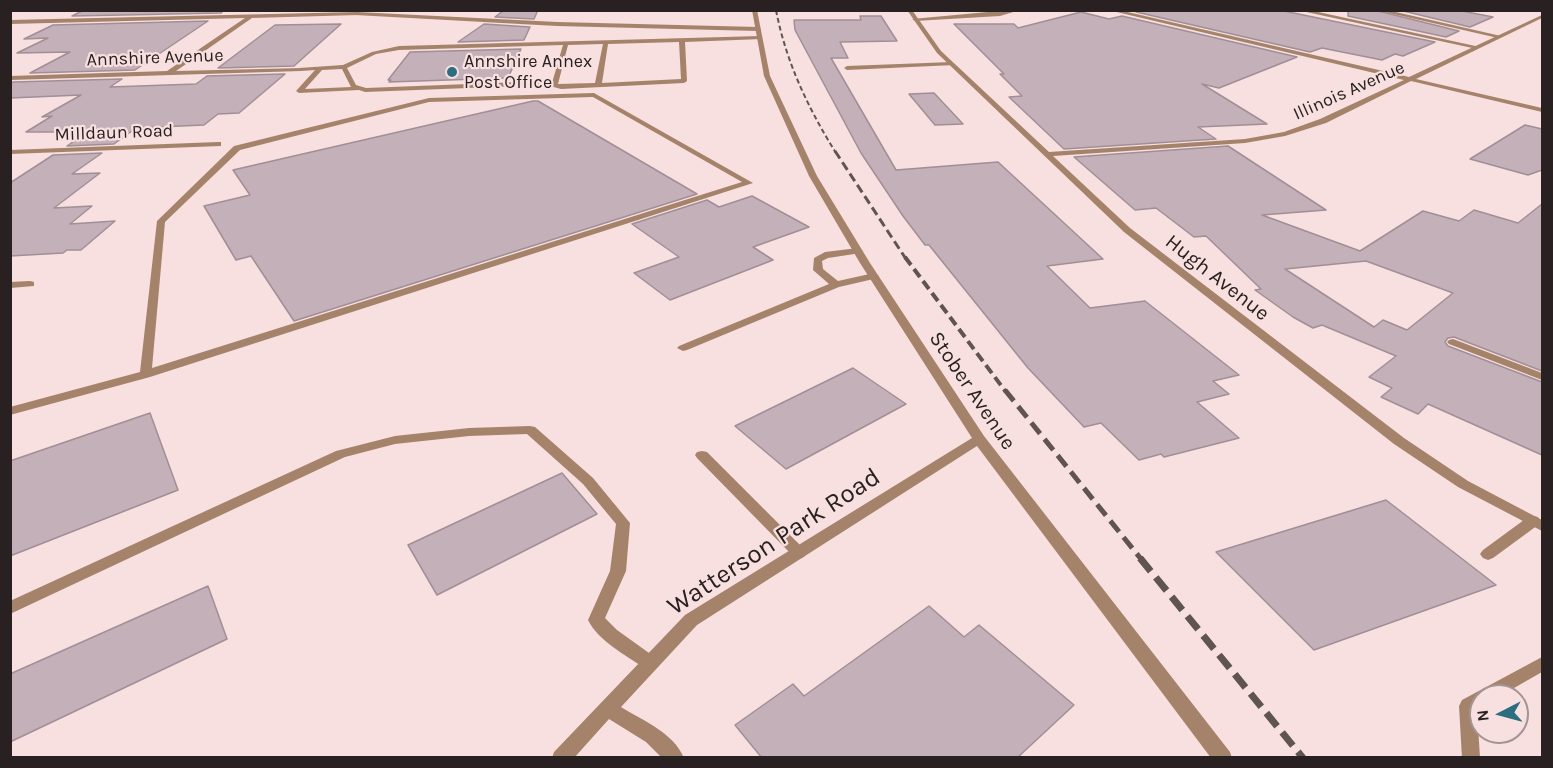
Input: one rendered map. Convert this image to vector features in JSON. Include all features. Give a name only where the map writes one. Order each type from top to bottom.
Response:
[{"type":"street","points":[[169,72],[259,10]]},
{"type":"street","points":[[457,19],[473,10]]},
{"type":"street","name":"Stober Avenue","points":[[754,10],[767,76],[813,176],[858,251],[979,439],[1223,758]]},
{"type":"street","points":[[912,15],[1000,15],[1018,10]]},
{"type":"street","points":[[1110,10],[1542,110]]},
{"type":"street","points":[[1299,10],[1477,47]]},
{"type":"street","points":[[1378,10],[1498,36]]},
{"type":"street","points":[[10,22],[357,14],[758,33]]},
{"type":"street","name":"Hugh Avenue","points":[[912,15],[929,40],[952,64],[1127,230],[1399,441],[1463,484],[1538,524]]},
{"type":"street","name":"Illinois Avenue","points":[[1047,154],[1245,141],[1285,134],[1323,122],[1542,16]]},
{"type":"street","points":[[601,31],[608,25]]},
{"type":"street","points":[[357,88],[353,86],[344,67],[374,53],[399,48],[566,43],[594,40],[606,42],[682,40],[758,33]]},
{"type":"street","points":[[320,68],[299,91],[684,81],[682,40]]},
{"type":"street","points":[[598,85],[606,42]]},
{"type":"street","points":[[555,85],[566,43]]},
{"type":"street","points":[[847,68],[952,64]]},
{"type":"street","name":"Annshire Avenue","points":[[10,78],[344,67]]},
{"type":"street","points":[[10,411],[146,374],[749,183],[594,95],[429,100],[237,148],[161,221],[146,374]]},
{"type":"street","name":"Milldaun Road","points":[[10,152],[218,144]]},
{"type":"street","points":[[836,285],[818,270],[817,260],[825,255],[858,251]]},
{"type":"street","points":[[683,348],[836,285],[874,276]]},
{"type":"street","points":[[10,285],[30,284]]},
{"type":"street","points":[[1453,342],[1542,377]]},
{"type":"street","points":[[10,608],[340,454],[395,440],[469,432],[530,430],[588,481],[623,523],[618,571],[596,620],[610,635],[650,663]]},
{"type":"street","name":"Watterson Park Road","points":[[561,758],[692,620],[979,439]]},
{"type":"street","points":[[702,455],[799,553]]},
{"type":"street","points":[[1488,554],[1538,524]]},
{"type":"street","points":[[1506,684],[1542,664]]},
{"type":"street","points":[[1469,705],[1469,723]]},
{"type":"street","points":[[607,708],[653,736],[675,758]]},
{"type":"building","points":[[84,10],[224,10],[221,13],[72,16]]},
{"type":"building","points":[[504,10],[538,10],[534,19],[495,17]]},
{"type":"building","points":[[1141,10],[1279,10],[1435,42],[1403,56],[1395,54],[1382,60],[1322,48],[1310,52],[1136,12]]},
{"type":"building","points":[[1348,10],[1374,10],[1459,31],[1446,37],[1348,16]]},
{"type":"building","points":[[1399,10],[1457,10],[1493,17],[1470,27]]},
{"type":"building","points":[[1081,12],[1109,19],[1122,16],[1297,57],[1219,88],[1202,84],[1267,124],[1198,127],[1216,139],[1064,149],[1009,97],[1022,96],[1000,74],[1004,74],[954,24],[1014,24],[1018,28]]},
{"type":"building","points":[[860,16],[881,16],[897,41],[840,42],[848,58],[831,58],[896,170],[998,162],[1103,259],[1047,266],[1090,308],[1145,301],[1239,375],[1213,381],[1229,394],[1197,402],[1239,438],[1164,457],[1161,454],[1139,460],[1101,423],[1084,427],[1028,368],[903,216],[861,153],[795,30],[794,20],[861,20]]},
{"type":"building","points":[[208,21],[135,70],[30,73],[70,52],[17,53],[48,38],[24,39],[53,25]]},
{"type":"building","points":[[341,24],[294,66],[218,68],[275,25]]},
{"type":"building","points":[[484,24],[530,27],[524,40],[458,42]]},
{"type":"building","name":"Annshire Annex Post Office","points":[[521,49],[508,78],[389,82],[391,80],[388,80],[410,52]]},
{"type":"building","points":[[285,74],[239,113],[218,114],[204,125],[136,128],[114,144],[67,146],[87,132],[26,132],[52,116],[42,117],[81,95],[10,98],[10,84],[13,82],[122,79],[110,87],[196,84],[207,76]]},
{"type":"building","points":[[934,93],[963,124],[935,125],[909,94]]},
{"type":"building","points":[[538,101],[697,194],[294,321],[251,256],[236,260],[204,206],[250,195],[233,170]]},
{"type":"building","points":[[1525,125],[1542,129],[1542,170],[1528,175],[1470,159]]},
{"type":"building","points":[[1228,146],[1326,210],[1262,215],[1360,251],[1423,211],[1459,221],[1474,210],[1518,223],[1542,204],[1542,371],[1454,337],[1448,338],[1445,342],[1448,346],[1542,382],[1542,455],[1428,404],[1418,414],[1381,397],[1392,388],[1369,377],[1396,356],[1322,325],[1313,328],[1293,317],[1255,290],[1261,289],[1206,236],[1194,237],[1156,208],[1135,210],[1074,157]],"holes":[[[1366,261],[1453,293],[1407,330],[1383,320],[1374,327],[1285,269]]]},
{"type":"building","points":[[102,153],[72,174],[100,173],[54,208],[92,206],[70,224],[115,221],[81,250],[10,256],[10,183],[53,155]]},
{"type":"building","points":[[752,196],[809,227],[753,247],[773,260],[670,300],[634,273],[679,257],[632,224],[707,200],[719,207]]},
{"type":"building","points":[[853,368],[906,404],[786,469],[735,426]]},
{"type":"building","points":[[150,413],[178,490],[10,556],[10,461]]},
{"type":"building","points":[[562,473],[597,514],[437,595],[408,545]]},
{"type":"building","points":[[1386,500],[1496,585],[1314,650],[1216,552]]},
{"type":"building","points":[[208,586],[227,639],[10,742],[10,674]]},
{"type":"building","points":[[929,606],[964,637],[979,625],[1074,705],[1017,758],[762,758],[735,725],[793,684],[804,696]]},
{"type":"railway","points":[[776,10],[780,29],[799,84],[836,153]]},
{"type":"railway","points":[[835,151],[906,259]]},
{"type":"railway","points":[[905,257],[1006,392]]},
{"type":"railway","points":[[1005,390],[1141,559]]},
{"type":"railway","points":[[1140,558],[1303,758]]},
{"type":"place","name":"Annshire Annex Post Office","points":[[452,72]]}]
